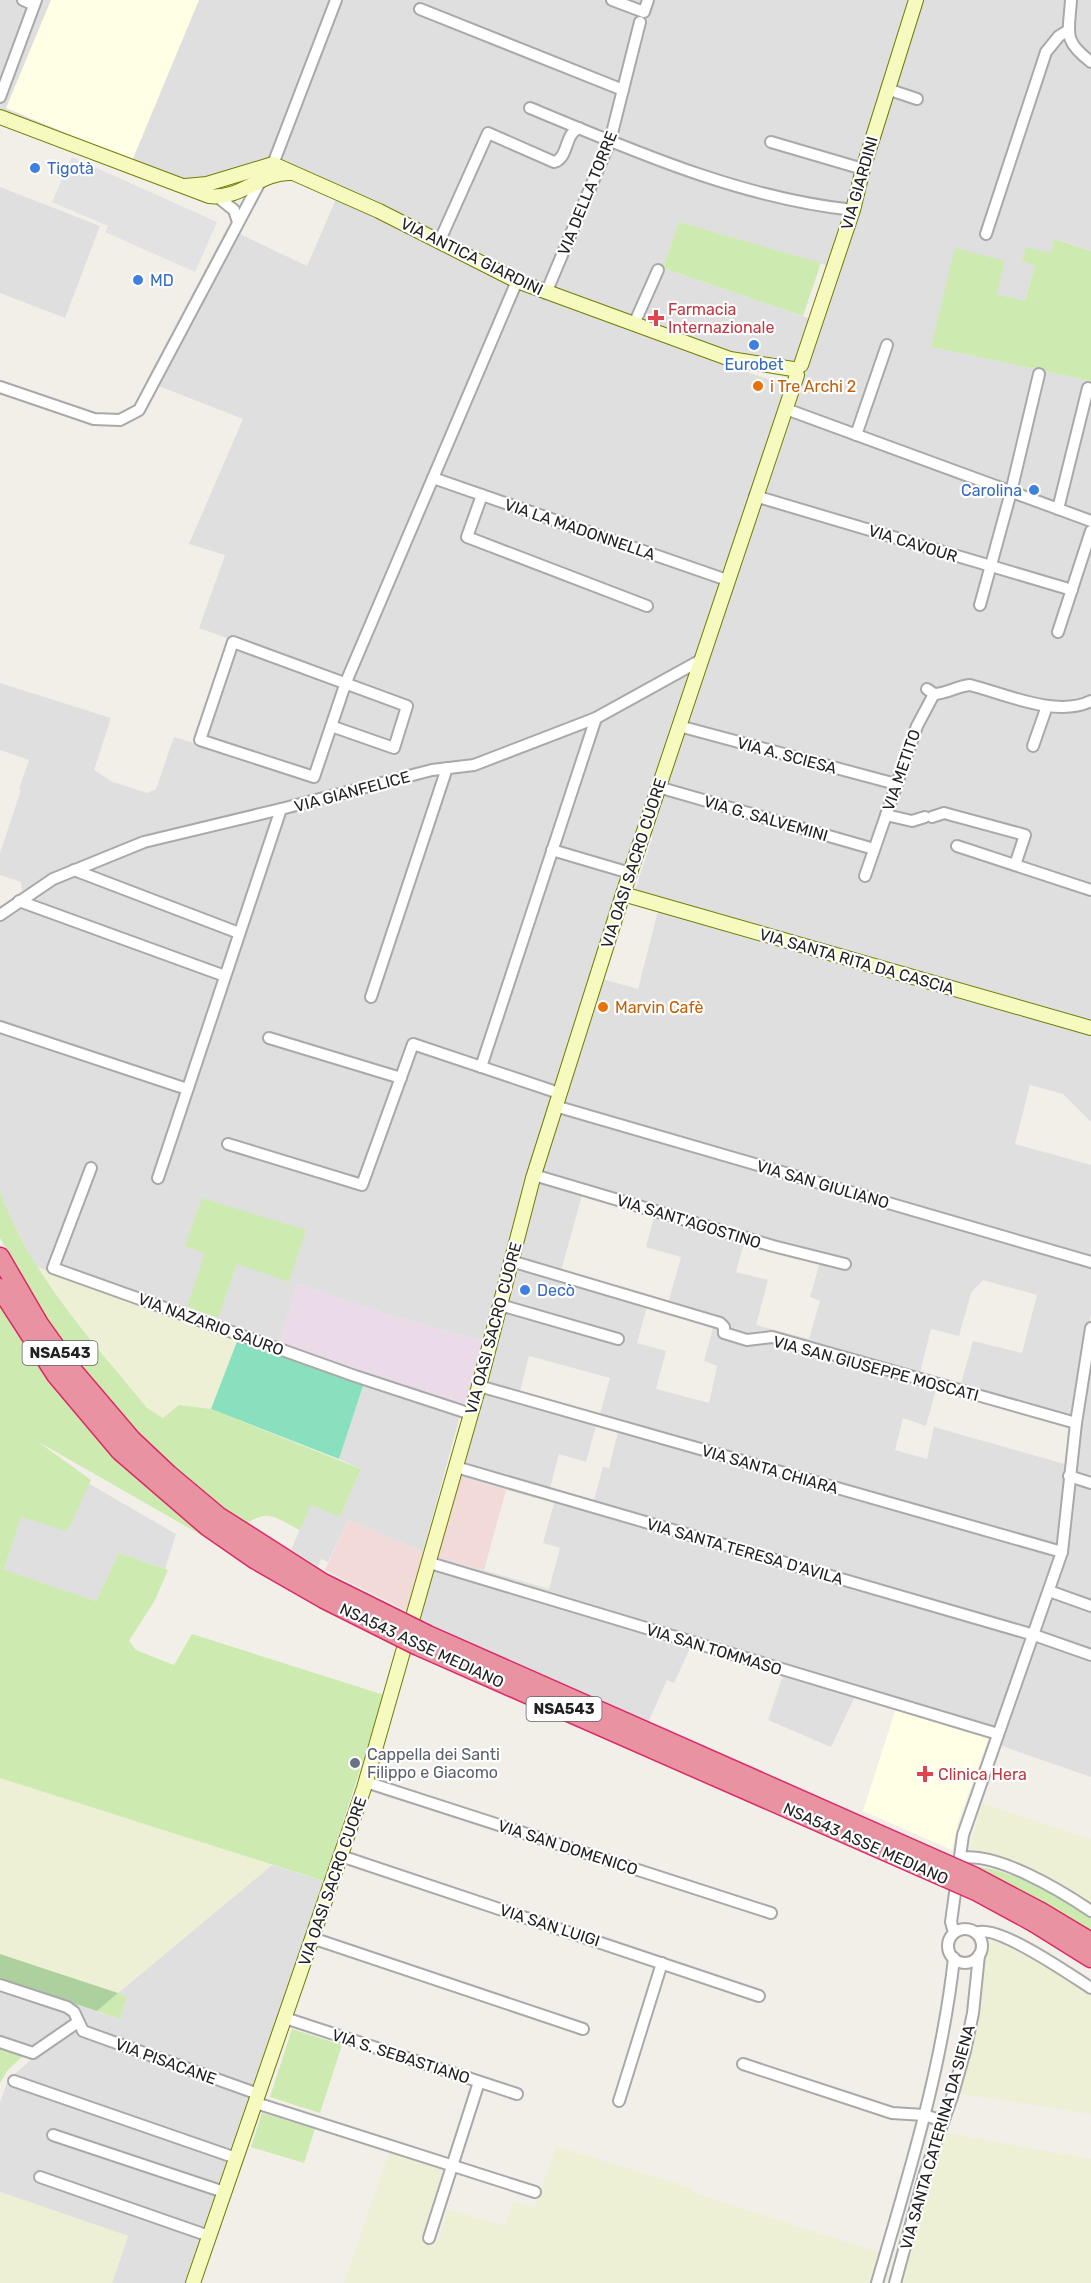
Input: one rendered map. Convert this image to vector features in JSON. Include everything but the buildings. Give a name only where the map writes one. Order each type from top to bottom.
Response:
[{"type":"highway","name":"NSA543","points":[[0,1257],[34,1315],[126,1445]]},
{"type":"highway","name":"NSA543","points":[[0,1288],[56,1375],[126,1445]]},
{"type":"highway","points":[[126,1445],[168,1474],[218,1516],[323,1583],[428,1635],[973,1876],[1038,1917],[1091,1958]]},
{"type":"highway","points":[[1038,1917],[1091,1942]]},
{"type":"street","points":[[0,97],[35,2],[22,0]]},
{"type":"street","points":[[0,387],[94,419],[120,420],[139,410],[238,222],[256,183],[269,164],[336,0]]},
{"type":"street","points":[[612,0],[642,17]]},
{"type":"street","name":"VIA DELLA TORRE","points":[[546,293],[610,141],[648,0]]},
{"type":"street","name":"VIA GIARDINI","points":[[797,370],[853,210],[863,169],[916,0]]},
{"type":"street","points":[[1071,0],[1069,40],[1079,53],[1091,62]]},
{"type":"street","points":[[420,9],[623,90]]},
{"type":"street","points":[[986,234],[1046,52],[1059,36],[1069,30]]},
{"type":"street","points":[[888,89],[917,99]]},
{"type":"street","points":[[530,108],[685,170],[817,206],[853,210]]},
{"type":"street","points":[[0,117],[199,193],[219,198],[234,210],[238,222]]},
{"type":"street","name":"VIA DELLA TORRE","points":[[440,240],[488,133],[554,162],[561,157],[571,132],[579,128]]},
{"type":"street","points":[[771,142],[863,169]]},
{"type":"street","points":[[185,186],[218,180],[269,164]]},
{"type":"street","name":"VIA ANTICA GIARDINI","points":[[269,164],[379,211],[517,281],[546,293],[730,359],[797,370]]},
{"type":"street","points":[[244,171],[256,183]]},
{"type":"street","points":[[219,198],[240,193],[272,175],[293,173]]},
{"type":"street","points":[[218,180],[219,198]]},
{"type":"street","points":[[634,324],[658,270]]},
{"type":"street","points":[[332,726],[394,748],[407,706],[346,682],[233,642],[200,740],[314,777],[346,682],[517,281]]},
{"type":"street","points":[[856,435],[887,345]]},
{"type":"street","name":"VIA OASI SACRO CUORE","points":[[193,2283],[366,1782],[430,1563],[534,1175],[557,1099],[797,370]]},
{"type":"street","points":[[980,605],[1011,492],[1039,374]]},
{"type":"street","points":[[1058,509],[1088,388]]},
{"type":"street","points":[[786,409],[1091,521]]},
{"type":"street","name":"VIA LA MADONNELLA","points":[[433,478],[727,580]]},
{"type":"street","points":[[482,495],[467,537],[647,606]]},
{"type":"street","name":"VIA CAVOUR","points":[[755,496],[1072,590]]},
{"type":"street","points":[[1058,632],[1091,531]]},
{"type":"street","name":"VIA GIANFELICE","points":[[0,915],[53,879],[144,842],[422,772],[474,765],[596,718],[700,660]]},
{"type":"street","name":"VIA METITO","points":[[865,876],[931,691],[940,694],[960,685],[970,685],[1056,708],[1091,701]]},
{"type":"street","points":[[1033,746],[1047,706]]},
{"type":"street","points":[[481,1067],[596,718]]},
{"type":"street","name":"VIA A. SCIESA","points":[[679,726],[896,784]]},
{"type":"street","points":[[372,997],[447,768]]},
{"type":"street","name":"VIA G. SALVEMINI","points":[[658,787],[874,849]]},
{"type":"street","points":[[158,1178],[281,809]]},
{"type":"street","points":[[886,815],[912,821],[944,813],[1025,835],[1015,865]]},
{"type":"street","points":[[957,846],[1091,890]]},
{"type":"street","points":[[552,850],[630,873]]},
{"type":"street","points":[[74,870],[239,933]]},
{"type":"street","name":"VIA SANTA RITA DA CASCIA","points":[[623,894],[1091,1028]]},
{"type":"street","points":[[19,901],[225,976]]},
{"type":"street","points":[[0,1027],[187,1089]]},
{"type":"street","points":[[228,1144],[362,1185],[401,1078],[269,1038]]},
{"type":"street","name":"VIA SAN GIULIANO","points":[[401,1078],[413,1044],[481,1067],[557,1099],[1091,1262]]},
{"type":"street","name":"VIA NAZARIO SAURO","points":[[91,1168],[53,1268],[355,1376],[471,1414]]},
{"type":"street","name":"VIA SANT'AGOSTINO","points":[[534,1175],[773,1246],[845,1264]]},
{"type":"street","name":"VIA SAN GIUSEPPE MOSCATI","points":[[511,1261],[720,1323],[724,1327],[724,1333],[747,1340],[772,1337],[1076,1423]]},
{"type":"street","points":[[500,1305],[618,1339]]},
{"type":"street","points":[[953,1910],[955,1917],[965,1928],[976,1933],[981,1944],[976,1959],[966,1964],[954,1958],[950,1947],[954,1933],[951,1922],[963,1835],[1062,1552],[1076,1423],[1087,1382],[1091,1328]]},
{"type":"street","name":"VIA SANTA CHIARA","points":[[479,1386],[1062,1552]]},
{"type":"street","name":"VIA SANTA TERESA D'AVILA","points":[[456,1467],[1034,1635],[1091,1655]]},
{"type":"street","points":[[1069,1476],[1091,1482]]},
{"type":"street","name":"VIA SAN TOMMASO","points":[[430,1563],[998,1734]]},
{"type":"street","points":[[1049,1591],[1091,1606]]},
{"type":"street","name":"VIA SAN DOMENICO","points":[[366,1782],[771,1913]]},
{"type":"street","name":"VIA SAN LUIGI","points":[[341,1856],[759,1996]]},
{"type":"street","points":[[960,1858],[972,1856],[982,1858],[1013,1869],[1053,1886],[1091,1911]]},
{"type":"street","points":[[954,1933],[965,1928]]},
{"type":"street","points":[[976,1933],[984,1930],[1039,1954],[1091,1988]]},
{"type":"street","points":[[312,1938],[583,2029]]},
{"type":"street","name":"VIA SANTA CATERINA DA SIENA","points":[[895,2283],[922,2181],[943,2121],[969,2032],[976,1994],[979,1955]]},
{"type":"street","name":"VIA SANTA CATERINA DA SIENA","points":[[877,2283],[924,2115],[940,2046],[954,1958]]},
{"type":"street","points":[[619,2101],[663,1963]]},
{"type":"street","name":"VIA PISACANE","points":[[0,1985],[67,2007],[74,2012],[83,2031],[257,2099],[535,2192]]},
{"type":"street","name":"VIA S. SEBASTIANO","points":[[285,2019],[517,2094]]},
{"type":"street","points":[[0,2042],[33,2053],[78,2022]]},
{"type":"street","points":[[743,2064],[892,2113],[924,2115],[943,2121]]},
{"type":"street","points":[[14,2081],[236,2158]]},
{"type":"street","points":[[429,2238],[478,2082]]},
{"type":"street","points":[[52,2135],[224,2192]]},
{"type":"street","points":[[40,2177],[209,2236]]},
{"type":"street","points":[[886,2250],[903,2254]]},
{"type":"shaded area","points":[[0,0],[913,0],[829,266],[679,222],[663,268],[811,319],[791,379],[727,358],[518,280],[294,172],[186,184],[0,113]]},
{"type":"shaded area","points":[[51,0],[199,0],[132,161],[6,108]]},
{"type":"shaded area","points":[[918,0],[1091,0],[1091,251],[1055,239],[1051,253],[1035,266],[1025,301],[997,294],[931,347],[1091,381],[1091,517],[790,406]]},
{"type":"shaded area","points":[[72,157],[217,222],[195,272],[105,232],[108,226],[52,202]]},
{"type":"shaded area","points":[[0,187],[100,226],[65,318],[0,293]]},
{"type":"shaded area","points":[[337,197],[512,283],[726,365],[789,386],[698,658],[595,715],[472,761],[432,765],[145,837],[22,891],[21,882],[0,875],[0,853],[29,760],[0,750],[0,683],[111,718],[94,770],[113,782],[147,793],[156,789],[174,737],[194,743],[227,638],[199,628],[225,555],[189,544],[243,419],[146,381],[227,228],[307,266]]},
{"type":"shaded area","points":[[786,415],[1091,527],[1091,1023],[635,890],[653,836],[646,834]]},
{"type":"shaded area","points":[[697,665],[487,1342],[392,1316],[297,1284],[277,1353],[213,1330],[237,1264],[206,1253],[183,1319],[37,1267],[10,1219],[0,1191],[0,921],[18,907],[55,885],[147,848],[433,775],[474,771],[664,688]]},
{"type":"shaded area","points":[[659,907],[1091,1031],[1091,1122],[1063,1094],[1030,1085],[1015,1144],[1091,1165],[1091,1313],[1072,1426],[958,1394],[973,1341],[1022,1353],[1037,1295],[983,1280],[971,1293],[959,1336],[931,1329],[920,1373],[939,1378],[926,1426],[903,1418],[895,1450],[927,1459],[934,1427],[1068,1465],[1060,1548],[994,1738],[855,1696],[831,1747],[768,1720],[783,1675],[691,1646],[674,1683],[667,1680],[648,1723],[416,1622],[434,1556],[549,1589],[560,1548],[543,1543],[554,1503],[457,1476],[516,1256],[599,978],[638,989]],"holes":[[[582,1195],[654,1217],[646,1247],[681,1257],[666,1310],[714,1324],[704,1361],[717,1366],[709,1403],[656,1389],[666,1351],[637,1343],[650,1296],[561,1271]],[[744,1243],[820,1262],[810,1297],[820,1301],[809,1339],[756,1325],[768,1280],[736,1272]],[[529,1356],[610,1378],[600,1414],[520,1391]],[[596,1426],[618,1432],[609,1468],[603,1467],[594,1500],[550,1488],[559,1454],[586,1462]]]},
{"type":"shaded area","points":[[37,1267],[238,1339],[211,1409],[179,1405],[163,1418],[147,1408],[68,1310]]},
{"type":"shaded area","points":[[297,1284],[392,1316],[487,1342],[467,1417],[277,1353]]},
{"type":"shaded area","points":[[1091,1346],[1091,1777],[999,1745],[1065,1552]]},
{"type":"shaded area","points":[[364,1383],[460,1415],[423,1552],[348,1520],[328,1562],[321,1559],[318,1566],[291,1550],[311,1504],[340,1517],[361,1469],[339,1459]]},
{"type":"shaded area","points":[[457,1476],[506,1490],[484,1570],[434,1556]]},
{"type":"shaded area","points":[[86,1482],[176,1534],[165,1569],[119,1553],[96,1601],[4,1571],[21,1516]]},
{"type":"shaded area","points":[[348,1520],[430,1555],[413,1614],[325,1570]]},
{"type":"shaded area","name":"Clinica Hera","points":[[896,1708],[989,1737],[958,1823],[952,1850],[863,1811]]},
{"type":"shaded area","points":[[0,1778],[272,1865],[118,1993],[0,1954]]},
{"type":"shaded area","points":[[982,1803],[1091,1839],[1091,1904],[1033,1869],[1001,1857],[973,1851],[970,1847]]},
{"type":"shaded area","points":[[272,1865],[327,1882],[189,2283],[112,2283],[128,2236],[0,2192],[0,2102],[8,2080],[34,2057],[0,2045],[0,1979],[120,2019],[127,1997],[118,1993]]},
{"type":"shaded area","points":[[998,1939],[1020,1949],[1091,1995],[1091,2114],[958,2092],[980,2008],[987,1944]]},
{"type":"shaded area","points":[[942,2132],[1091,2159],[1091,2283],[899,2283],[917,2213]]},
{"type":"shaded area","points":[[556,2146],[691,2188],[695,2193],[881,2253],[872,2283],[344,2283],[389,2152],[443,2169],[422,2235],[438,2241],[448,2209],[505,2226],[513,2201],[535,2208]]},
{"type":"shaded area","points":[[0,2192],[128,2236],[112,2283],[0,2283]]},
{"type":"green space","points":[[679,222],[821,263],[803,316],[663,268]]},
{"type":"green space","points":[[1054,239],[1091,251],[1091,381],[931,347],[955,248],[1005,261],[997,294],[1025,301],[1035,266],[1022,261],[1026,247],[1051,253]]},
{"type":"green space","points":[[0,1191],[27,1250],[45,1278],[84,1331],[147,1408],[163,1418],[179,1405],[211,1409],[361,1469],[340,1517],[311,1505],[300,1530],[276,1518],[262,1516],[249,1522],[222,1547],[37,1441],[91,1480],[66,1531],[21,1517],[4,1570],[96,1601],[119,1553],[168,1570],[155,1600],[129,1641],[136,1650],[174,1665],[192,1634],[384,1695],[324,1881],[0,1778],[0,1300],[52,1331],[0,1238]]},
{"type":"green space","points":[[202,1198],[306,1230],[289,1282],[237,1264],[218,1318],[187,1307],[205,1253],[185,1246]]},
{"type":"green space","points":[[238,1339],[364,1383],[339,1459],[211,1409]]},
{"type":"green space","points":[[981,1867],[1024,1880],[1078,1908],[1091,1916],[1091,1933],[975,1869]]},
{"type":"green space","points":[[0,1954],[118,1993],[97,2011],[0,1980]]},
{"type":"green space","points":[[118,1993],[127,1997],[120,2019],[97,2011]]},
{"type":"green space","points":[[292,2029],[342,2045],[320,2113],[270,2097]]},
{"type":"green space","points":[[0,2045],[26,2053],[7,2071],[0,2083]]},
{"type":"green space","points":[[262,2113],[315,2129],[304,2163],[251,2147]]},
{"type":"place","name":"Tigotà","points":[[35,168]]},
{"type":"place","name":"MD","points":[[138,280]]},
{"type":"place","name":"Farmacia Internazionale","points":[[656,318]]},
{"type":"place","name":"Eurobet","points":[[754,345]]},
{"type":"place","name":"i Tre Archi 2","points":[[758,386]]},
{"type":"place","name":"Carolina","points":[[1034,490]]},
{"type":"place","name":"Marvin Cafè","points":[[603,1007]]},
{"type":"place","name":"Decò","points":[[525,1290]]},
{"type":"place","name":"Cappella dei Santi Filippo e Giacomo","points":[[355,1763]]},
{"type":"place","name":"Clinica Hera","points":[[925,1774]]}]
